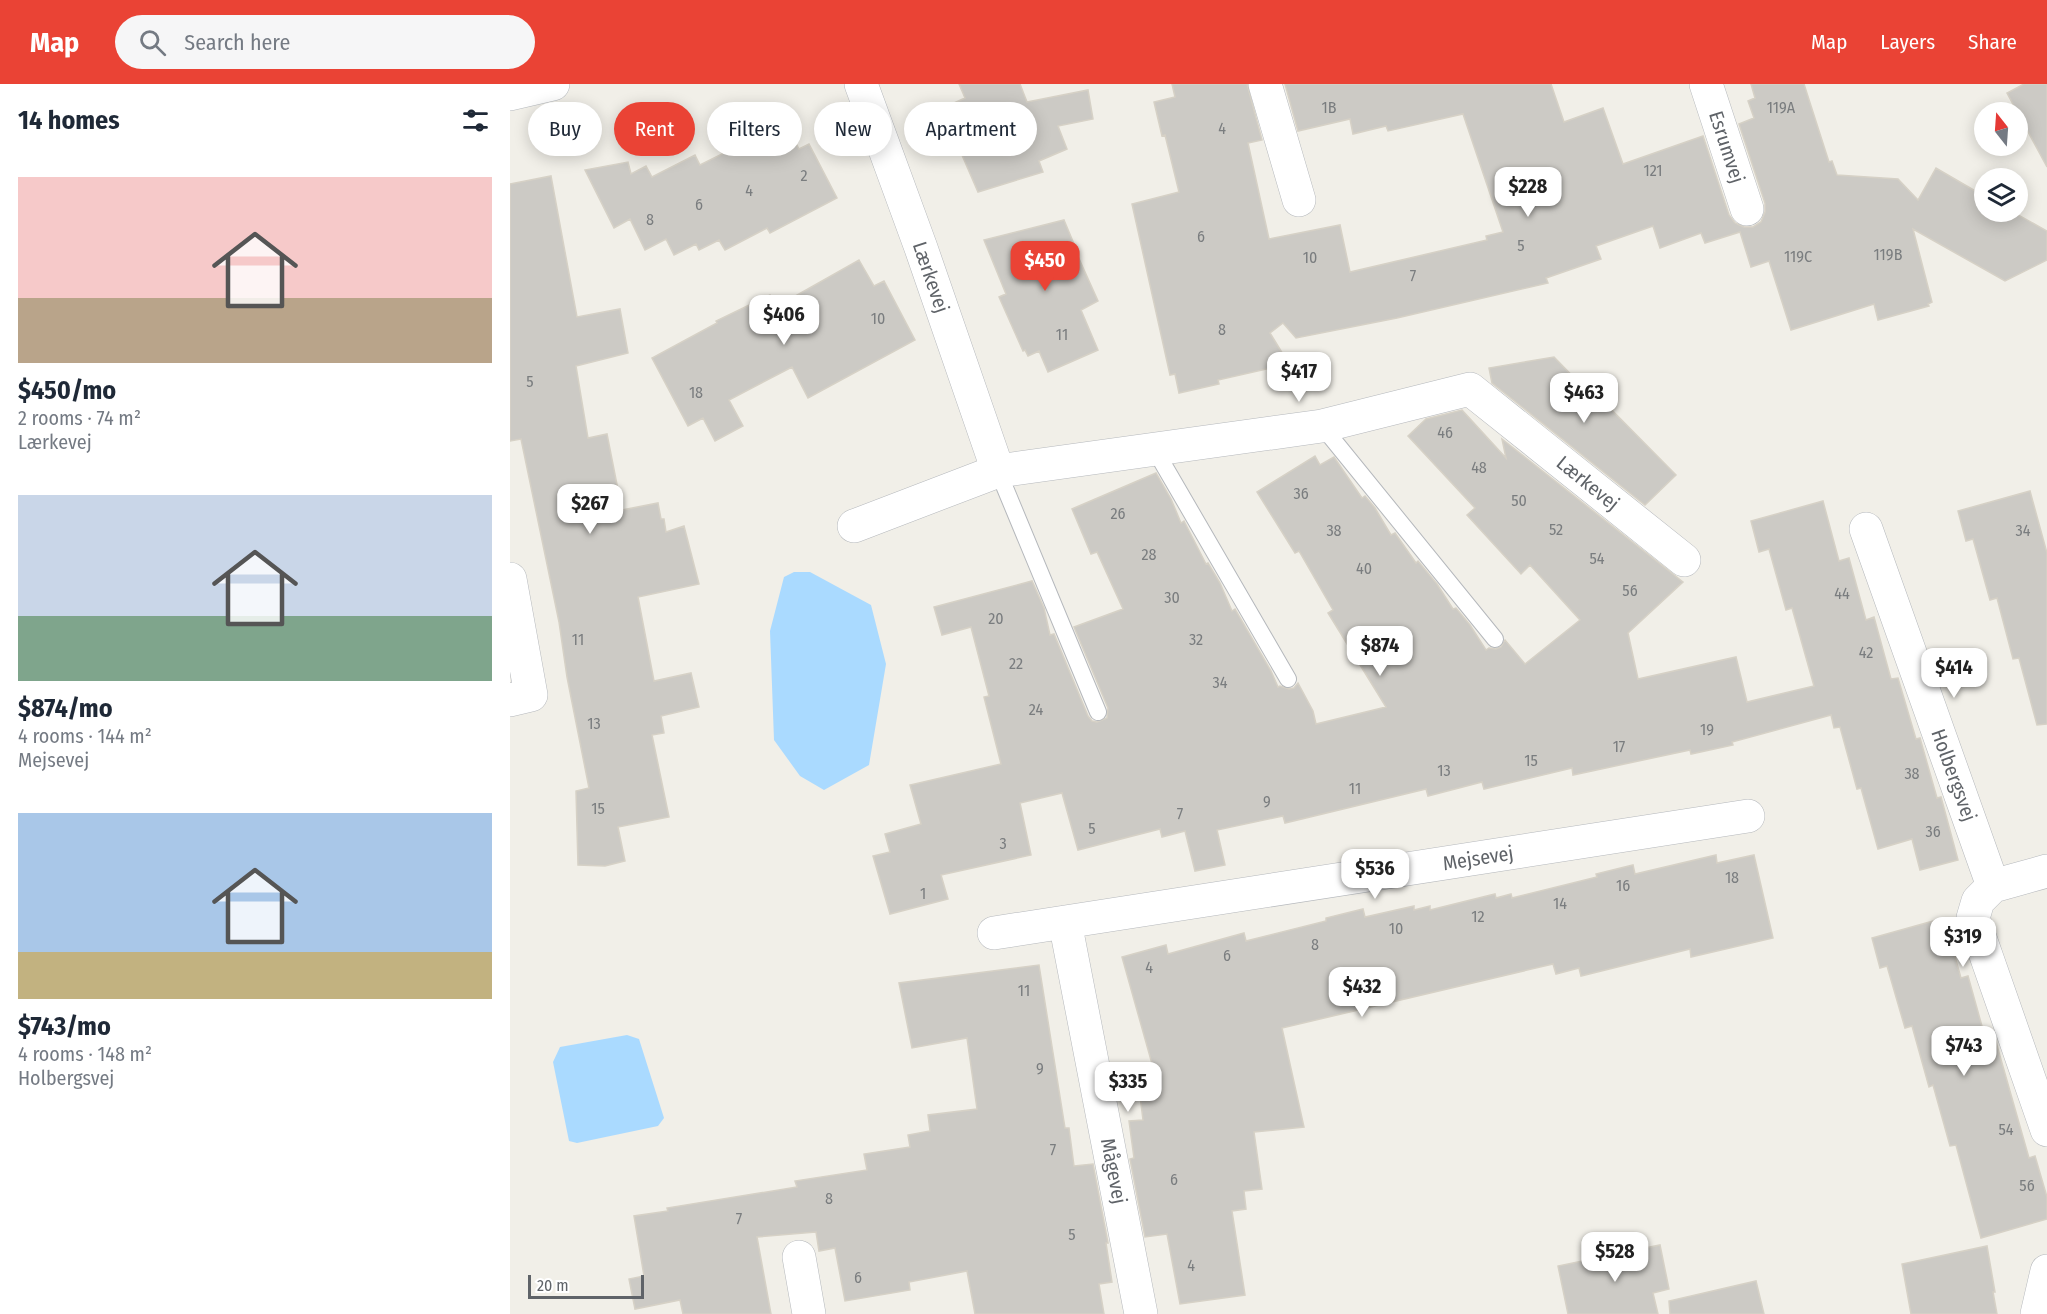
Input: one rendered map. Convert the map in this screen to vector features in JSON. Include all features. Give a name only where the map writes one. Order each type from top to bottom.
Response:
[{"type":"street","points":[[510,94],[553,84]]},
{"type":"street","name":"Lærkevej","points":[[861,84],[925,259],[998,471]]},
{"type":"street","points":[[1265,84],[1299,200]]},
{"type":"street","name":"Esrumvej","points":[[1706,84],[1747,209]]},
{"type":"street","name":"Lærkevej","points":[[854,526],[998,471],[1322,426],[1470,389],[1684,560]]},
{"type":"street","name":"Holbergsvej","points":[[1866,530],[1994,886]]},
{"type":"street","points":[[510,579],[521,698]]},
{"type":"street","name":"Mejsevej","points":[[994,933],[1748,816]]},
{"type":"street","points":[[2047,871],[1994,886],[1978,901],[1973,918],[2047,1130]]},
{"type":"street","name":"Mågevej","points":[[1065,922],[1142,1314]]},
{"type":"street","points":[[799,1257],[809,1314]]},
{"type":"street","points":[[2037,1314],[2047,1271]]},
{"type":"lane","points":[[1322,426],[1495,639]]},
{"type":"lane","points":[[1155,450],[1288,679]]},
{"type":"lane","name":"Lærkevej","points":[[998,471],[1098,712]]},
{"type":"water","points":[[794,572],[810,572],[871,605],[886,664],[869,765],[824,790],[800,776],[774,740],[770,631],[784,577]]},
{"type":"water","points":[[627,1035],[639,1039],[664,1118],[658,1126],[577,1143],[569,1141],[553,1062],[560,1047]]},
{"type":"building","points":[[959,84],[1020,84],[1027,102],[956,102],[965,98]]},
{"type":"building","points":[[1172,84],[1247,84],[1262,140],[1248,143],[1269,239],[1340,225],[1350,272],[1487,240],[1486,236],[1503,232],[1463,114],[1388,131],[1386,126],[1353,134],[1350,119],[1298,131],[1285,84],[1551,84],[1564,122],[1603,108],[1623,164],[1703,136],[1729,215],[1735,223],[1744,227],[1753,227],[1761,222],[1765,212],[1765,203],[1739,124],[1754,118],[1748,101],[1755,98],[1751,84],[1804,84],[1829,162],[1832,161],[1837,175],[1898,179],[1918,200],[1936,168],[1974,190],[1974,222],[2028,220],[2047,231],[2047,260],[2005,281],[1913,229],[1932,302],[1928,304],[1929,306],[1878,320],[1874,304],[1791,330],[1769,261],[1751,267],[1740,232],[1705,243],[1701,233],[1660,248],[1653,226],[1596,246],[1601,259],[1546,278],[1548,283],[1397,318],[1296,338],[1283,323],[1270,333],[1289,364],[1218,380],[1219,384],[1179,393],[1175,374],[1170,375],[1132,204],[1179,192],[1154,102],[1175,97]]},
{"type":"building","points":[[2024,84],[2047,84],[2047,167],[2028,132],[2028,102],[2012,102],[2007,93]]},
{"type":"building","points":[[1088,90],[1093,119],[1058,126],[1067,149],[1039,161],[1043,172],[978,192],[962,156],[1037,156],[1037,102],[1027,102]]},
{"type":"building","points":[[809,144],[837,198],[770,233],[767,228],[725,250],[719,240],[699,250],[696,244],[674,255],[666,239],[645,250],[630,219],[614,228],[585,170],[628,162],[631,174],[646,166],[652,177],[695,155],[700,165],[718,156],[802,156],[802,148]]},
{"type":"building","points":[[551,176],[577,317],[620,309],[628,353],[576,366],[588,438],[607,434],[622,510],[658,503],[666,532],[684,526],[699,584],[638,597],[654,681],[691,673],[699,707],[661,716],[664,733],[652,735],[669,817],[618,827],[625,861],[605,866],[578,865],[576,791],[589,788],[567,677],[559,622],[521,439],[510,441],[510,184]]},
{"type":"building","points":[[1064,220],[1098,301],[1081,310],[1098,350],[1048,372],[1039,351],[1028,356],[1025,350],[1023,351],[999,297],[1006,294],[984,240]]},
{"type":"building","points":[[859,260],[874,286],[884,281],[915,340],[808,398],[792,367],[729,400],[743,426],[715,441],[703,418],[688,426],[652,358],[717,323],[716,321],[770,295],[776,307]]},
{"type":"building","points":[[1554,357],[1595,399],[1598,396],[1676,475],[1645,505],[1492,383],[1489,368]]},
{"type":"building","points":[[1462,410],[1506,458],[1502,439],[1683,582],[1628,633],[1638,679],[1736,657],[1747,702],[1814,686],[1792,608],[1786,610],[1769,549],[1759,552],[1751,521],[1823,501],[1839,561],[1849,558],[1866,620],[1874,617],[1891,679],[1898,678],[1916,739],[1920,738],[1937,798],[1941,797],[1958,860],[1920,870],[1912,839],[1878,849],[1861,788],[1857,789],[1840,727],[1834,728],[1831,715],[1732,742],[1733,745],[1691,754],[1690,750],[1573,775],[1572,768],[1484,789],[1482,782],[1428,796],[1426,789],[1285,823],[1283,816],[1217,830],[1225,865],[1195,871],[1185,831],[1162,837],[1160,829],[1078,850],[1062,793],[1020,803],[1031,855],[941,875],[948,899],[890,914],[873,856],[890,852],[885,834],[921,824],[910,785],[1001,764],[984,697],[989,696],[971,627],[942,635],[934,607],[1032,581],[1044,608],[1050,635],[1054,634],[1088,716],[1092,721],[1097,722],[1107,718],[1108,708],[1074,627],[1123,609],[1097,552],[1091,554],[1072,509],[1156,473],[1181,523],[1184,521],[1206,564],[1208,563],[1220,583],[1232,611],[1235,609],[1278,687],[1294,688],[1298,683],[1313,711],[1316,724],[1386,707],[1328,613],[1333,610],[1299,551],[1295,553],[1257,492],[1315,456],[1320,465],[1334,457],[1362,498],[1365,496],[1375,508],[1391,535],[1395,533],[1416,563],[1418,561],[1437,584],[1453,609],[1456,608],[1470,625],[1486,650],[1501,647],[1505,640],[1525,664],[1580,620],[1530,565],[1521,574],[1467,515],[1475,508],[1408,436],[1426,419]]},
{"type":"building","points":[[2030,491],[2047,553],[2047,724],[2037,725],[2019,658],[2013,659],[1997,598],[1990,600],[1973,539],[1966,541],[1958,511]]},
{"type":"building","points":[[1716,855],[1717,863],[1754,855],[1773,938],[1691,957],[1690,949],[1581,976],[1579,968],[1556,974],[1553,964],[1282,1028],[1304,1127],[1254,1132],[1262,1189],[1244,1191],[1246,1209],[1232,1211],[1245,1295],[1180,1304],[1167,1234],[1145,1237],[1130,1159],[1134,1158],[1129,1121],[1143,1120],[1138,1080],[1156,1078],[1122,957],[1166,945],[1168,954],[1244,933],[1246,941],[1326,921],[1326,918],[1363,909],[1365,917],[1414,906],[1414,910],[1430,906],[1430,910],[1495,894],[1496,898],[1511,894],[1512,898],[1597,877],[1596,874],[1633,865],[1635,874]]},
{"type":"building","points":[[1944,918],[1961,978],[1968,976],[1985,1037],[1994,1035],[2029,1158],[2035,1156],[2047,1197],[2047,1219],[1981,1238],[1956,1145],[1950,1146],[1933,1085],[1929,1087],[1912,1026],[1905,1028],[1887,966],[1880,968],[1872,938]]},
{"type":"building","points":[[1039,965],[1065,1128],[1069,1128],[1074,1166],[1093,1164],[1108,1243],[1106,1243],[1112,1282],[1099,1284],[1104,1314],[975,1314],[967,1271],[909,1282],[910,1290],[845,1301],[835,1248],[819,1251],[816,1232],[757,1237],[771,1314],[683,1314],[680,1300],[635,1309],[629,1279],[644,1276],[634,1216],[668,1211],[667,1208],[797,1187],[795,1181],[867,1170],[864,1154],[910,1147],[908,1135],[930,1131],[928,1115],[977,1109],[967,1038],[912,1048],[899,983]]},
{"type":"building","points":[[1660,1245],[1669,1289],[1653,1293],[1658,1314],[1568,1314],[1558,1266]]},
{"type":"building","points":[[1987,1246],[1997,1314],[1911,1314],[1902,1264]]},
{"type":"building","points":[[1756,1281],[1764,1314],[1670,1314],[1669,1301]]}]
